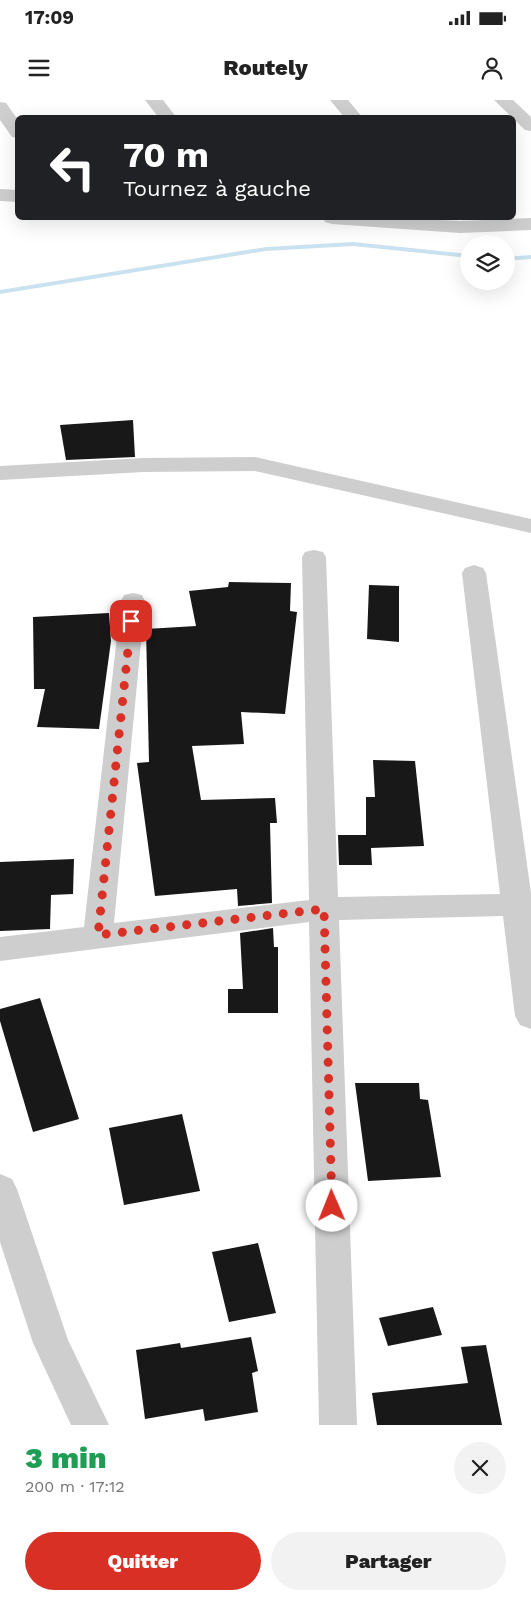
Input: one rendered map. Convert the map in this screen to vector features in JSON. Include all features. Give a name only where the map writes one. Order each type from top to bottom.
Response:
[{"type":"street","points":[[154,100],[166,115]]},
{"type":"street","points":[[339,100],[353,115]]},
{"type":"street","points":[[503,100],[531,126]]},
{"type":"street","points":[[0,107],[15,129]]},
{"type":"street","points":[[0,195],[15,196]]},
{"type":"street","points":[[394,220],[531,224]]},
{"type":"street","points":[[0,473],[144,465],[256,464],[531,526]]},
{"type":"street","points":[[314,557],[338,1425]]},
{"type":"street","points":[[474,573],[524,904],[531,1016]]},
{"type":"street","points":[[98,935],[133,601]]},
{"type":"street","points":[[0,949],[98,935],[324,909],[524,904]]},
{"type":"street","points":[[0,1189],[51,1343],[90,1425]]},
{"type":"building","points":[[133,420],[135,457],[66,460],[60,425]]},
{"type":"building","points":[[229,582],[291,583],[290,611],[297,612],[285,714],[241,712],[244,744],[192,746],[201,800],[275,798],[277,823],[270,823],[272,903],[238,906],[237,889],[155,896],[137,763],[149,762],[146,629],[196,626],[189,591],[228,587]]},
{"type":"building","points":[[369,585],[399,586],[399,642],[367,639]]},
{"type":"building","points":[[109,613],[111,641],[99,729],[37,727],[45,689],[34,689],[33,617]]},
{"type":"building","points":[[373,760],[415,761],[424,846],[371,848],[372,865],[339,865],[338,835],[366,835],[366,797],[375,797]]},
{"type":"building","points":[[74,859],[73,894],[51,895],[50,929],[0,931],[0,862]]},
{"type":"building","points":[[273,928],[274,947],[278,947],[278,1013],[228,1013],[228,989],[243,989],[240,933]]},
{"type":"building","points":[[40,998],[79,1119],[33,1132],[0,1021],[0,1009]]},
{"type":"building","points":[[355,1083],[419,1083],[420,1099],[428,1100],[441,1177],[368,1181]]},
{"type":"building","points":[[182,1114],[200,1191],[124,1205],[109,1128]]},
{"type":"building","points":[[258,1243],[276,1313],[229,1322],[212,1252]]},
{"type":"building","points":[[433,1307],[442,1335],[388,1346],[379,1318]]},
{"type":"building","points":[[251,1337],[258,1371],[252,1373],[258,1412],[205,1421],[203,1409],[145,1419],[136,1350],[180,1343],[181,1348]]},
{"type":"building","points":[[486,1345],[502,1425],[377,1425],[372,1393],[468,1383],[461,1347]]},
{"type":"waterway","points":[[0,292],[266,249],[353,244],[460,255]]},
{"type":"waterway","points":[[515,258],[531,257]]},
{"type":"route","points":[[131,621],[98,935],[324,909],[332,1206]]}]
